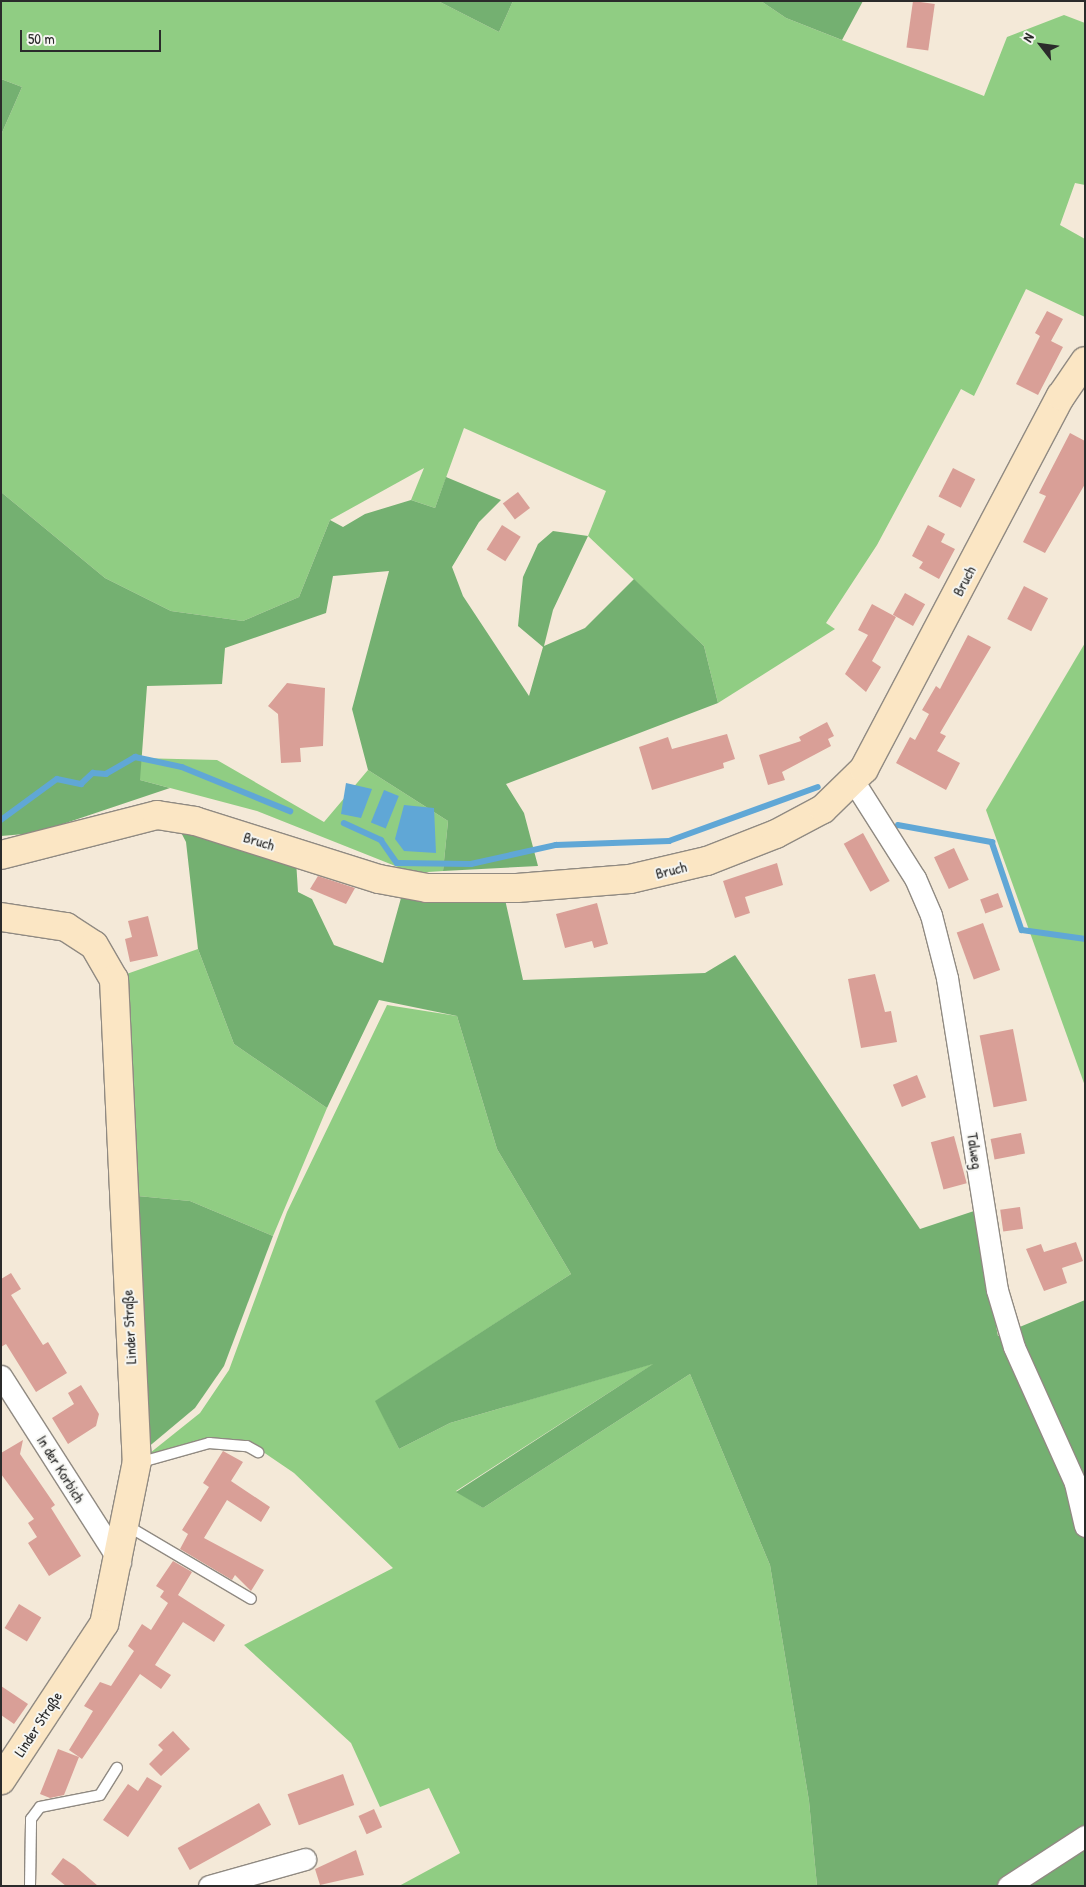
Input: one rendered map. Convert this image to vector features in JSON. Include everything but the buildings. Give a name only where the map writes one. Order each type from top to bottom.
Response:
[{"type":"street","name":"Bruch","points":[[1,855],[157,815],[195,822],[379,878],[427,888],[517,888],[630,880],[707,861],[776,834],[823,810],[854,782],[1085,361]]},
{"type":"street","name":"Talweg","points":[[854,782],[915,878],[931,915],[949,987],[998,1290],[1014,1347],[1075,1483],[1085,1526]]},
{"type":"street","name":"Linder Straße","points":[[1,916],[66,926],[94,945],[114,979],[136,1464],[120,1562],[104,1624],[4,1767]]},
{"type":"street","name":"In der Korbich","points":[[1,1376],[120,1562]]},
{"type":"street","points":[[1008,1886],[1085,1836]]},
{"type":"street","points":[[209,1886],[305,1859]]},
{"type":"lane","points":[[136,1464],[209,1443],[247,1446],[258,1452]]},
{"type":"lane","points":[[126,1526],[251,1599]]},
{"type":"lane","points":[[30,1886],[31,1819],[40,1807],[100,1795],[118,1768]]},
{"type":"green space","points":[[1,1],[438,1],[499,32],[513,1],[761,1],[786,18],[984,96],[1007,37],[1064,15],[1085,23],[1085,185],[1075,183],[1060,225],[1085,239],[1085,317],[1026,289],[974,396],[961,389],[877,545],[826,623],[835,629],[718,703],[704,646],[588,536],[606,491],[464,428],[435,508],[411,500],[424,468],[330,520],[299,597],[243,621],[171,611],[105,578],[1,492],[1,135],[22,87],[1,79]]},
{"type":"green space","points":[[438,1],[513,1],[499,32]]},
{"type":"green space","points":[[761,1],[863,1],[842,40],[786,18]]},
{"type":"green space","points":[[1,79],[22,87],[1,135]]},
{"type":"green space","points":[[446,477],[501,500],[479,522],[452,567],[463,596],[529,696],[543,647],[518,626],[523,577],[538,544],[553,531],[588,536],[553,610],[544,646],[585,628],[634,579],[704,646],[718,703],[506,784],[524,813],[538,866],[443,871],[448,821],[368,770],[352,709],[389,571],[333,576],[326,613],[225,648],[222,684],[147,686],[140,780],[170,788],[36,833],[1,836],[1,492],[105,578],[171,611],[243,621],[299,597],[330,520],[343,527],[365,514],[411,500],[435,508]]},
{"type":"green space","points":[[1085,643],[1085,1086],[986,810]]},
{"type":"green space","points":[[138,758],[217,760],[324,822],[368,770],[448,821],[443,871],[413,873],[257,811],[140,780]]},
{"type":"green space","points":[[171,813],[295,844],[298,892],[312,899],[334,945],[383,963],[406,880],[502,886],[523,980],[705,973],[735,955],[920,1229],[974,1211],[998,1336],[1085,1300],[1085,1886],[817,1886],[809,1801],[770,1565],[690,1374],[483,1508],[456,1492],[653,1364],[450,1423],[399,1449],[375,1401],[571,1274],[497,1149],[457,1016],[379,1000],[327,1108],[234,1044],[198,949],[186,842]]},
{"type":"green space","points":[[198,949],[234,1044],[327,1108],[273,1236],[190,1201],[127,1195],[118,977]]},
{"type":"green space","points":[[387,1005],[457,1016],[497,1149],[571,1274],[376,1401],[399,1449],[450,1423],[655,1363],[456,1491],[483,1508],[690,1374],[770,1565],[809,1801],[817,1886],[399,1886],[460,1853],[429,1788],[380,1807],[351,1743],[244,1645],[393,1568],[294,1473],[250,1443],[210,1440],[145,1457],[200,1413],[229,1370],[287,1212]]},
{"type":"green space","points":[[127,1195],[190,1201],[273,1236],[224,1366],[195,1408],[140,1454]]},
{"type":"water","points":[[346,783],[372,789],[361,818],[341,814]]},
{"type":"water","points":[[384,790],[399,796],[386,828],[371,822]]},
{"type":"water","points":[[404,805],[434,808],[436,853],[404,851],[395,839]]},
{"type":"waterway","points":[[1,820],[57,779],[81,784],[93,773],[106,774],[135,757],[182,767],[290,811]]},
{"type":"waterway","points":[[344,823],[381,840],[397,863],[471,864],[556,845],[669,841],[818,787]]},
{"type":"waterway","points":[[898,825],[992,842],[1022,930],[1085,939]]}]
